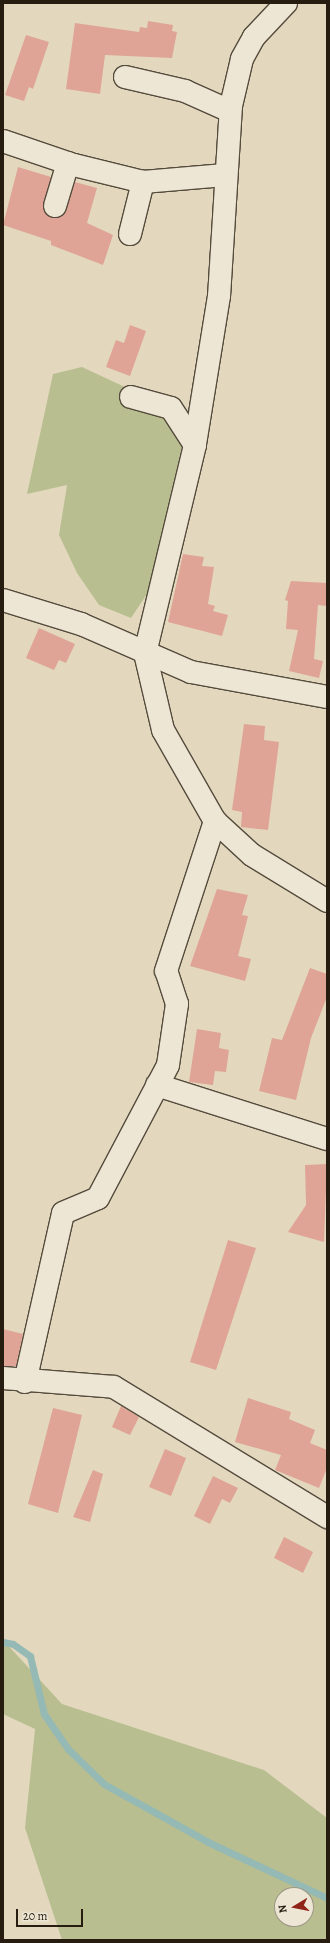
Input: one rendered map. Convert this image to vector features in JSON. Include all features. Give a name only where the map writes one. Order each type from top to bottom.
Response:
[{"type":"street","points":[[286,3],[254,37],[249,62],[230,111],[219,296],[195,445],[146,653],[163,730],[215,821],[252,855],[327,901]]},
{"type":"street","points":[[125,77],[185,91],[230,111]]},
{"type":"street","points":[[3,141],[68,163],[143,182],[225,175]]},
{"type":"street","points":[[55,206],[68,163]]},
{"type":"street","points":[[130,234],[143,182]]},
{"type":"street","points":[[131,397],[171,408],[195,445]]},
{"type":"street","points":[[3,600],[81,624],[191,672],[327,697]]},
{"type":"street","points":[[25,1382],[63,1213],[98,1198],[168,1065],[177,1004],[166,971],[215,821]]},
{"type":"street","points":[[157,1086],[327,1139]]},
{"type":"street","points":[[3,1378],[25,1382],[81,1382],[114,1387],[327,1517]]},
{"type":"green space","points":[[82,367],[189,417],[147,594],[131,618],[99,605],[77,573],[59,535],[67,485],[27,494],[53,374]]},
{"type":"green space","points":[[3,1640],[62,1704],[264,1770],[327,1818],[327,1940],[62,1940],[25,1828],[35,1729],[3,1714]]},
{"type":"building","points":[[148,21],[173,25],[172,31],[177,32],[172,58],[105,55],[100,94],[66,89],[75,23],[139,32],[140,27],[147,28]]},
{"type":"building","points":[[26,35],[49,42],[33,89],[29,87],[24,101],[5,95]]},
{"type":"building","points":[[18,167],[51,177],[43,208],[52,218],[64,215],[75,182],[97,188],[87,223],[113,235],[103,265],[51,245],[51,241],[3,225]]},
{"type":"building","points":[[130,325],[146,331],[130,376],[106,367],[116,340],[124,343]]},
{"type":"building","points":[[183,554],[204,557],[202,566],[214,567],[208,604],[215,606],[213,611],[228,615],[222,636],[168,622]]},
{"type":"building","points":[[291,581],[327,583],[327,606],[318,605],[314,659],[323,661],[319,678],[289,671],[298,630],[286,629],[288,601],[285,600]]},
{"type":"building","points":[[39,628],[75,644],[66,663],[59,660],[54,670],[26,658]]},
{"type":"building","points":[[244,724],[265,726],[264,740],[279,742],[268,830],[241,827],[242,812],[232,810]]},
{"type":"building","points":[[217,889],[248,895],[242,915],[248,916],[238,956],[251,959],[245,981],[190,966]]},
{"type":"building","points":[[310,968],[327,974],[327,997],[311,1038],[296,1100],[259,1091],[272,1038],[282,1040]]},
{"type":"building","points":[[197,1029],[221,1033],[219,1048],[229,1050],[226,1072],[215,1071],[213,1085],[189,1082]]},
{"type":"building","points":[[327,1164],[324,1242],[288,1232],[306,1205],[305,1165]]},
{"type":"building","points":[[228,1240],[256,1248],[216,1370],[190,1362]]},
{"type":"building","points":[[3,1329],[23,1334],[16,1366],[3,1366]]},
{"type":"building","points":[[248,1398],[291,1412],[289,1419],[315,1430],[310,1443],[327,1450],[327,1468],[319,1488],[275,1470],[281,1455],[235,1442]]},
{"type":"building","points":[[121,1406],[139,1417],[130,1435],[112,1427]]},
{"type":"building","points":[[53,1408],[82,1415],[58,1513],[28,1504]]},
{"type":"building","points":[[165,1449],[186,1458],[171,1496],[149,1487]]},
{"type":"building","points":[[93,1470],[103,1474],[90,1522],[73,1517]]},
{"type":"building","points":[[213,1476],[238,1488],[230,1503],[222,1499],[210,1524],[194,1516]]},
{"type":"building","points":[[284,1537],[313,1552],[303,1573],[274,1558]]},
{"type":"waterway","points":[[3,1642],[13,1644],[30,1656],[44,1714],[68,1749],[104,1784],[208,1842],[327,1898]]}]
